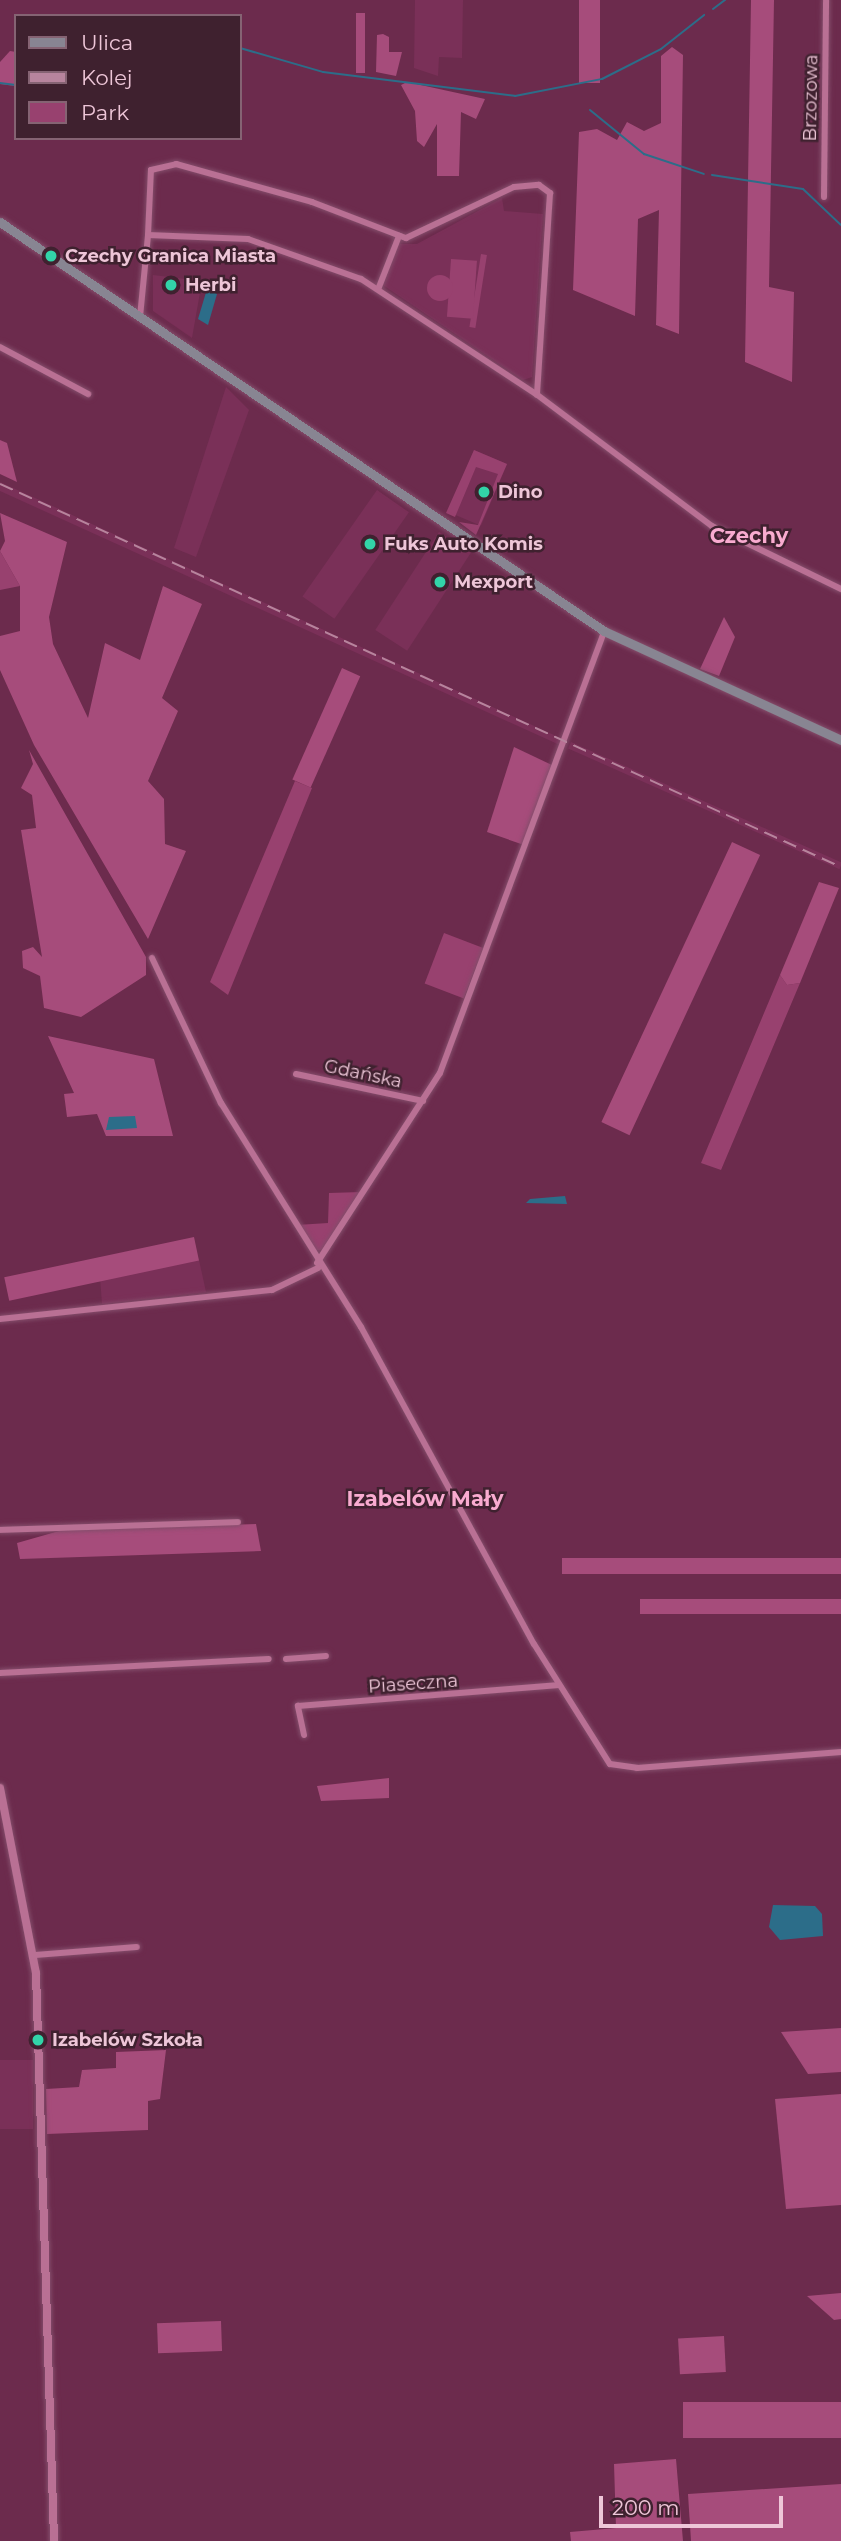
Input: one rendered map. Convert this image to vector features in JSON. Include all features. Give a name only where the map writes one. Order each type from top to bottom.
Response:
[{"type":"main road","points":[[0,222],[604,631],[841,740]]},
{"type":"street","name":"Brzozowa","points":[[824,197],[826,0]]},
{"type":"street","points":[[140,317],[151,170],[176,164],[312,202],[399,236],[423,234],[514,187],[539,185],[550,193],[537,395]]},
{"type":"street","points":[[148,235],[248,239],[379,287],[537,395],[712,526],[841,589]]},
{"type":"street","points":[[379,287],[399,236]]},
{"type":"street","points":[[0,347],[88,394]]},
{"type":"street","points":[[0,1319],[272,1290],[318,1266],[444,1064],[604,631]]},
{"type":"street","points":[[152,958],[201,1066],[318,1266],[360,1327],[559,1685],[615,1768],[841,1752]]},
{"type":"street","name":"Gdańska","points":[[296,1074],[423,1101]]},
{"type":"street","points":[[0,1530],[238,1522]]},
{"type":"street","points":[[286,1659],[326,1656]]},
{"type":"street","points":[[0,1673],[269,1659]]},
{"type":"street","name":"Piaseczna","points":[[304,1735],[298,1706],[559,1685]]},
{"type":"street","points":[[0,1788],[35,1955],[54,2541]]},
{"type":"street","points":[[35,1955],[137,1947]]},
{"type":"shaded area","points":[[415,0],[463,0],[462,58],[439,57],[438,76],[414,68]]},
{"type":"shaded area","points":[[579,0],[600,0],[600,83],[579,83]]},
{"type":"shaded area","points":[[751,0],[774,0],[769,287],[794,292],[792,382],[745,362]]},
{"type":"shaded area","points":[[356,13],[365,13],[365,73],[356,73]]},
{"type":"shaded area","points":[[377,35],[389,37],[389,52],[402,52],[396,76],[376,72]]},
{"type":"shaded area","points":[[672,47],[683,55],[679,334],[656,325],[659,210],[638,219],[635,316],[573,290],[579,132],[597,129],[617,140],[627,122],[644,131],[661,123],[661,56]]},
{"type":"shaded area","points":[[10,51],[14,52],[14,86],[0,84],[0,62]]},
{"type":"shaded area","points":[[407,82],[485,99],[476,119],[461,112],[459,176],[437,176],[437,124],[424,147],[417,141],[415,111],[401,85]]},
{"type":"shaded area","points":[[502,198],[504,211],[543,214],[532,377],[523,380],[383,285],[398,244],[417,244]]},
{"type":"shaded area","points":[[153,275],[202,281],[192,338],[153,311]]},
{"type":"shaded area","points":[[226,387],[249,410],[196,557],[174,548]]},
{"type":"shaded area","points":[[0,440],[7,443],[17,482],[0,474]]},
{"type":"shaded area","points":[[474,450],[507,464],[481,526],[448,512]]},
{"type":"shaded area","points":[[0,482],[565,740],[562,746],[0,491]]},
{"type":"shaded area","points":[[377,490],[409,512],[334,619],[302,596]]},
{"type":"shaded area","points":[[0,513],[67,542],[49,617],[53,644],[88,718],[105,643],[140,660],[163,586],[202,604],[162,698],[178,711],[148,781],[164,799],[165,844],[186,851],[148,939],[34,745],[0,670],[0,636],[20,631],[20,586],[0,551],[5,541]]},
{"type":"shaded area","points":[[439,532],[471,553],[407,651],[375,630]]},
{"type":"shaded area","points":[[724,617],[735,637],[719,676],[700,669]]},
{"type":"shaded area","points":[[342,668],[360,676],[311,788],[292,779]]},
{"type":"shaded area","points":[[571,742],[841,862],[839,869],[568,748]]},
{"type":"shaded area","points":[[514,747],[554,766],[524,845],[487,832]]},
{"type":"shaded area","points":[[29,750],[146,957],[146,975],[81,1017],[44,1008],[40,976],[23,968],[22,951],[33,947],[42,957],[21,830],[36,828],[32,795],[21,788],[33,764]]},
{"type":"shaded area","points":[[732,842],[760,855],[630,1135],[601,1122]]},
{"type":"shaded area","points":[[819,882],[839,888],[800,983],[787,985],[780,975]]},
{"type":"shaded area","points":[[48,1036],[154,1059],[173,1136],[106,1136],[97,1114],[67,1117],[64,1094],[74,1093]]},
{"type":"shaded area","points":[[194,1237],[199,1260],[9,1301],[4,1277]]},
{"type":"shaded area","points":[[199,1260],[206,1292],[102,1304],[99,1264]]},
{"type":"shaded area","points":[[256,1524],[261,1551],[20,1559],[17,1543],[59,1531]]},
{"type":"shaded area","points":[[562,1558],[841,1558],[841,1574],[562,1574]]},
{"type":"shaded area","points":[[640,1599],[841,1599],[841,1614],[640,1614]]},
{"type":"shaded area","points":[[389,1778],[389,1798],[321,1801],[317,1786]]},
{"type":"shaded area","points":[[841,2028],[841,2072],[808,2074],[781,2032]]},
{"type":"shaded area","points":[[166,2050],[160,2099],[148,2101],[148,2130],[47,2134],[46,2089],[79,2087],[82,2070],[116,2068],[116,2052]]},
{"type":"shaded area","points":[[0,2060],[33,2060],[33,2129],[0,2129]]},
{"type":"shaded area","points":[[841,2094],[841,2205],[786,2209],[775,2099]]},
{"type":"shaded area","points":[[841,2293],[841,2319],[834,2320],[807,2296]]},
{"type":"shaded area","points":[[221,2321],[222,2351],[158,2353],[157,2323]]},
{"type":"shaded area","points":[[724,2336],[726,2372],[680,2374],[678,2338]]},
{"type":"shaded area","points":[[683,2402],[841,2402],[841,2438],[683,2438]]},
{"type":"shaded area","points":[[676,2459],[683,2541],[571,2541],[570,2532],[616,2528],[614,2464]]},
{"type":"shaded area","points":[[841,2484],[841,2541],[691,2541],[688,2494]]},
{"type":"green space","points":[[481,254],[487,255],[475,328],[469,327]]},
{"type":"green space","points":[[451,259],[477,261],[473,319],[447,317]]},
{"type":"green space","points":[[440,275],[449,279],[453,288],[449,297],[440,301],[431,297],[427,288],[431,279]]},
{"type":"green space","points":[[474,450],[507,464],[476,535],[459,522],[478,525],[498,474],[476,467],[455,517],[446,513]]},
{"type":"green space","points":[[0,551],[20,586],[0,590]]},
{"type":"green space","points":[[295,781],[312,788],[228,995],[210,982]]},
{"type":"green space","points":[[444,933],[483,948],[464,998],[425,983]]},
{"type":"green space","points":[[780,975],[787,985],[800,983],[721,1170],[701,1163]]},
{"type":"green space","points":[[361,1192],[323,1250],[313,1251],[297,1225],[328,1223],[329,1193]]},
{"type":"water","points":[[207,289],[217,294],[208,325],[198,319]]},
{"type":"water","points":[[135,1116],[137,1128],[106,1130],[109,1117]]},
{"type":"water","points":[[565,1196],[567,1204],[526,1203],[530,1199]]},
{"type":"water","points":[[773,1905],[815,1906],[822,1914],[823,1936],[780,1940],[769,1927]]},
{"type":"waterway","points":[[713,9],[725,0]]},
{"type":"waterway","points":[[242,49],[323,72],[515,96],[602,79],[661,49],[704,15]]},
{"type":"waterway","points":[[0,83],[14,85]]},
{"type":"waterway","points":[[590,110],[644,154],[704,174]]},
{"type":"waterway","points":[[712,175],[803,189],[841,225]]},
{"type":"railway","points":[[0,484],[841,867]]},
{"type":"place","name":"Czechy Granica Miasta","points":[[51,256]]},
{"type":"place","name":"Herbi","points":[[171,285]]},
{"type":"place","name":"Dino","points":[[484,492]]},
{"type":"place","name":"Fuks Auto Komis","points":[[370,544]]},
{"type":"place","name":"Mexport","points":[[440,582]]},
{"type":"place","name":"Izabelów Szkoła","points":[[38,2040]]},
{"type":"district","name":"Czechy","points":[[749,536]]},
{"type":"district","name":"Izabelów Mały","points":[[425,1499]]}]
